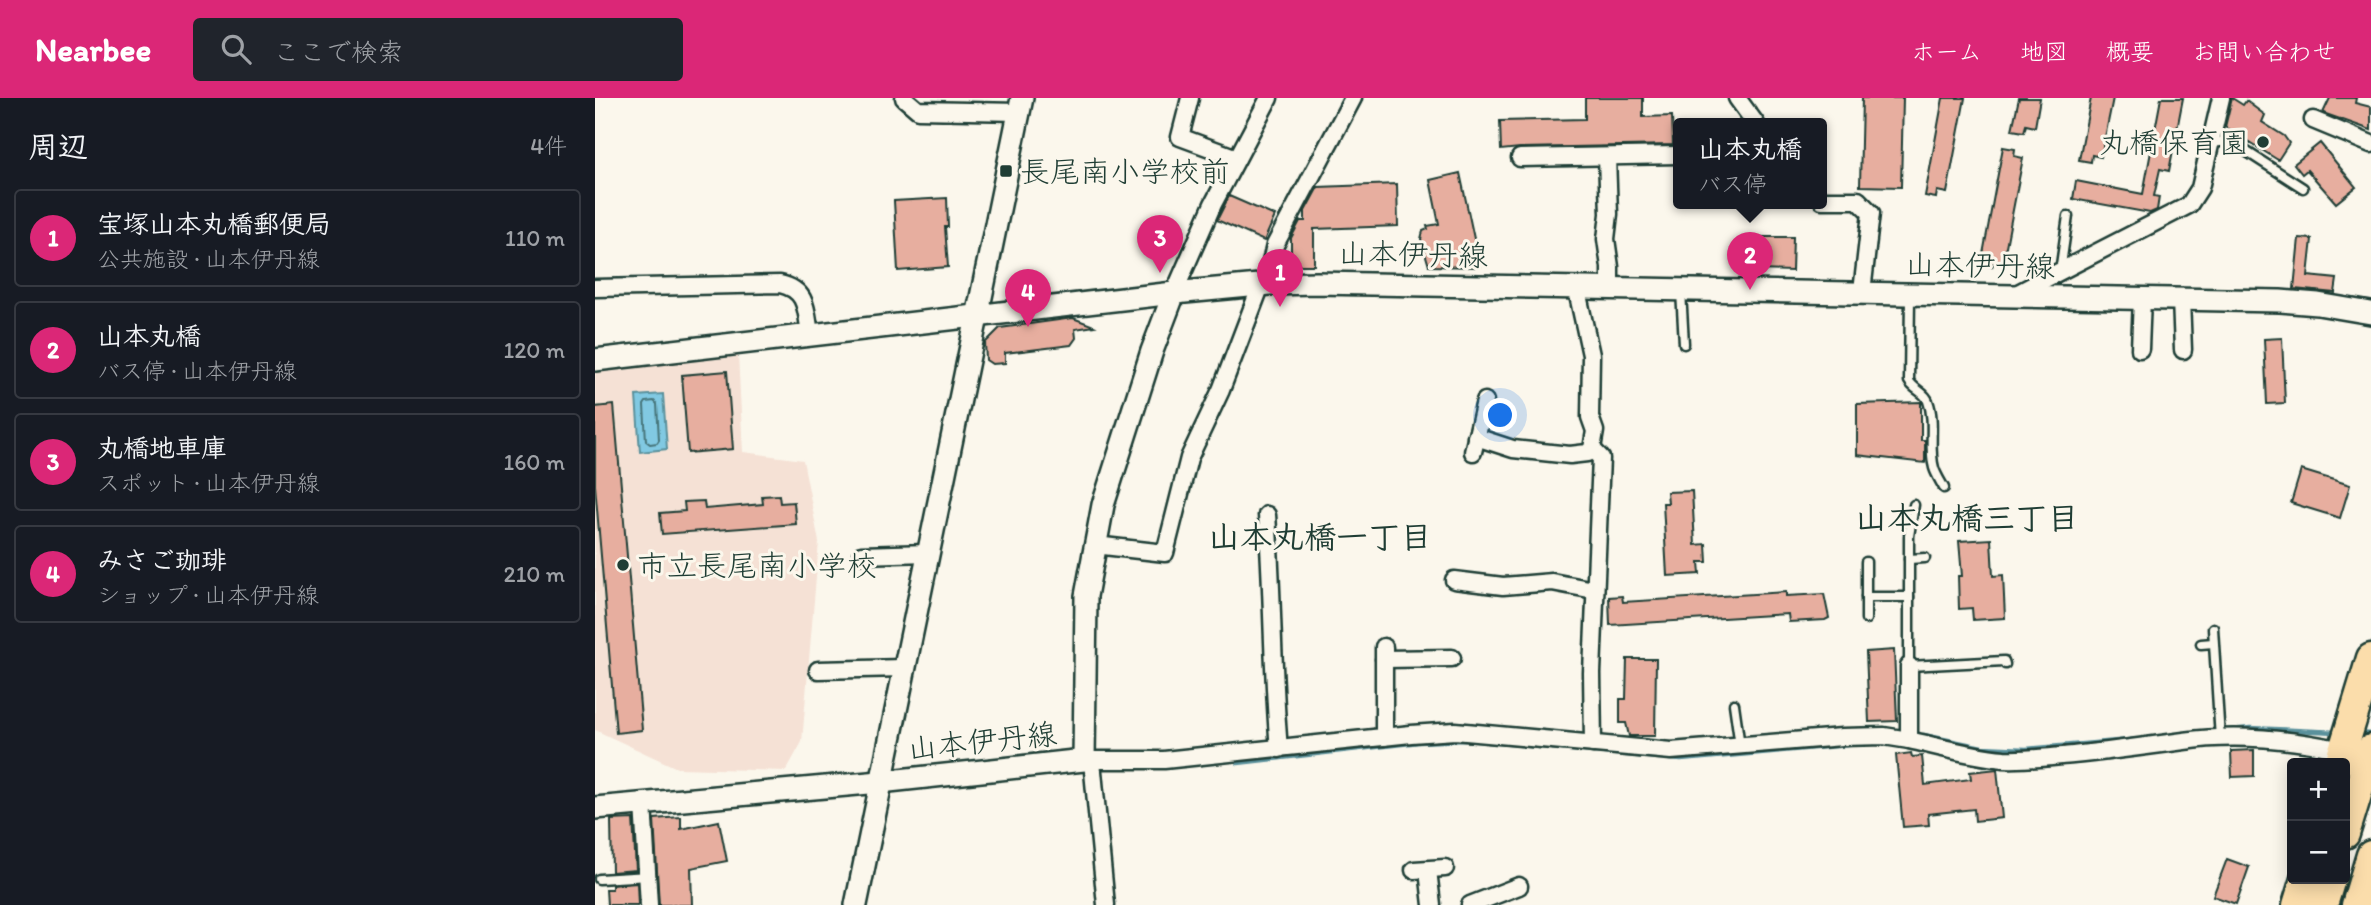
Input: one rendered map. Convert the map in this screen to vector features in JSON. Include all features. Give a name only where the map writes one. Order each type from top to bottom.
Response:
[{"type":"highway","points":[[2346,821],[2351,754],[2371,659]]},
{"type":"highway","points":[[2356,905],[2371,855]]},
{"type":"highway","points":[[2297,905],[2303,884]]},
{"type":"highway","points":[[2323,905],[2329,884]]},
{"type":"main road","points":[[856,905],[1020,105]]},
{"type":"main road","name":"山本伊丹線","points":[[595,808],[1088,761],[1086,596],[1095,545],[1103,505],[1126,430],[1174,293],[1265,285],[1331,283],[1576,286],[2280,301],[2371,313]]},
{"type":"main road","points":[[595,360],[1174,293]]},
{"type":"street","points":[[904,98],[918,110],[1020,105]]},
{"type":"street","points":[[1190,98],[1180,137],[1237,158]]},
{"type":"street","points":[[1174,293],[1201,229],[1269,98]]},
{"type":"street","points":[[1095,545],[1165,553],[1189,458],[1265,285],[1275,245],[1353,98]]},
{"type":"street","points":[[1737,98],[1749,118]]},
{"type":"street","points":[[2014,295],[2189,205],[2200,188],[2221,98]]},
{"type":"street","points":[[2319,126],[2371,144]]},
{"type":"street","points":[[1520,158],[1673,155]]},
{"type":"street","points":[[1607,158],[1609,214],[1606,239],[1610,287]]},
{"type":"street","points":[[1827,200],[1858,200],[1871,212],[1862,292]]},
{"type":"street","points":[[595,288],[780,284],[791,286],[802,296],[810,334]]},
{"type":"street","points":[[1485,401],[1475,445],[1570,455],[1587,453],[1592,449],[1595,431],[1590,417],[1591,355],[1576,286]]},
{"type":"street","points":[[2140,349],[2142,298]]},
{"type":"street","points":[[2181,299],[2183,349]]},
{"type":"street","points":[[1592,449],[1601,458],[1591,673],[1593,744]]},
{"type":"street","points":[[1266,515],[1279,749]]},
{"type":"street","points":[[861,555],[928,553]]},
{"type":"street","points":[[1454,580],[1503,586],[1552,582],[1594,590]]},
{"type":"street","points":[[1384,737],[1384,653],[1445,662]]},
{"type":"street","points":[[1909,666],[1909,740]]},
{"type":"street","points":[[818,670],[904,668]]},
{"type":"street","points":[[1106,905],[1088,761],[1164,760],[1384,737],[1465,732],[1671,751],[1864,736],[1909,740],[2005,759],[2149,747],[2186,740],[2271,738],[2351,754]]},
{"type":"street","points":[[643,803],[649,905]]},
{"type":"street","points":[[1432,905],[1421,870],[1445,868]]},
{"type":"street","points":[[1474,905],[1481,899],[1519,886]]},
{"type":"lane","points":[[2210,143],[2230,142],[2274,175],[2303,188]]},
{"type":"lane","points":[[2059,273],[2068,216]]},
{"type":"lane","points":[[1681,289],[1683,344]]},
{"type":"lane","points":[[1910,293],[1909,381],[1913,388],[1926,396],[1929,403],[1933,430],[1933,466],[1944,488]]},
{"type":"lane","points":[[1914,505],[1909,536],[1909,666],[2004,661],[2004,664]]},
{"type":"lane","points":[[1909,559],[1925,558]]},
{"type":"lane","points":[[1866,562],[1866,618]]},
{"type":"lane","points":[[1866,597],[1909,597]]},
{"type":"lane","points":[[2213,628],[2220,739]]},
{"type":"lane","points":[[2201,644],[2213,643]]},
{"type":"lane","points":[[1734,704],[1739,746]]},
{"type":"lane","points":[[599,879],[649,876]]},
{"type":"shaded area","points":[[738,354],[743,452],[803,460],[819,542],[802,742],[786,771],[677,768],[595,730],[595,372]]},
{"type":"water","points":[[663,394],[667,449],[640,452],[636,396]]},
{"type":"building","points":[[1585,98],[1643,98],[1643,117],[1672,116],[1673,145],[1501,150],[1500,121],[1585,119]]},
{"type":"building","points":[[1862,98],[1903,98],[1901,187],[1860,186]]},
{"type":"building","points":[[1943,98],[1965,98],[1947,193],[1937,191],[1936,198],[1925,196]]},
{"type":"building","points":[[2019,98],[2040,98],[2035,127],[2026,125],[2024,132],[2012,130]]},
{"type":"building","points":[[2091,98],[2113,98],[2101,157],[2092,155],[2091,162],[2079,160]]},
{"type":"building","points":[[2161,98],[2183,98],[2169,171],[2160,169],[2154,196],[2159,197],[2157,210],[2150,213],[2073,199],[2076,181],[2143,194]]},
{"type":"building","points":[[2232,98],[2243,105],[2246,101],[2265,115],[2262,122],[2284,136],[2289,143],[2278,160],[2225,127]]},
{"type":"building","points":[[2330,98],[2356,98],[2355,103],[2371,107],[2371,130],[2323,113]]},
{"type":"building","points":[[2320,143],[2356,187],[2336,203],[2307,170],[2302,174],[2294,164]]},
{"type":"building","points":[[2003,147],[2015,149],[2014,156],[2023,158],[2003,262],[1994,261],[1992,267],[1981,265]]},
{"type":"building","points":[[1460,173],[1480,267],[1429,266],[1421,239],[1423,231],[1428,229],[1427,226],[1439,224],[1430,180]]},
{"type":"building","points":[[1397,184],[1398,226],[1314,229],[1314,265],[1291,265],[1291,238],[1300,221],[1305,221],[1305,211],[1318,187]]},
{"type":"building","points":[[1229,196],[1275,216],[1264,241],[1217,220]]},
{"type":"building","points":[[947,198],[948,227],[945,227],[948,267],[898,271],[894,201]]},
{"type":"building","points":[[1758,237],[1793,237],[1792,271],[1758,270]]},
{"type":"building","points":[[2299,238],[2312,239],[2308,276],[2337,279],[2335,293],[2294,289]]},
{"type":"building","points":[[1073,318],[1094,326],[1075,329],[1076,338],[1071,345],[1005,353],[1005,363],[992,364],[986,360],[985,343],[1000,328]]},
{"type":"building","points":[[2282,338],[2285,403],[2267,404],[2264,339]]},
{"type":"building","points":[[727,371],[733,449],[688,453],[682,375]]},
{"type":"building","points":[[1921,402],[1921,440],[1925,440],[1925,463],[1857,455],[1857,404]]},
{"type":"building","points":[[614,405],[642,730],[616,733],[595,485],[595,407]]},
{"type":"building","points":[[2301,470],[2350,485],[2340,518],[2291,503]]},
{"type":"building","points":[[1692,491],[1695,545],[1706,544],[1707,562],[1699,562],[1700,574],[1667,576],[1663,503],[1668,503],[1667,492]]},
{"type":"building","points":[[779,495],[780,503],[794,502],[796,524],[662,534],[660,513],[685,511],[684,502],[704,501],[705,509],[763,504],[762,496]]},
{"type":"building","points":[[1991,539],[1993,576],[2003,575],[2005,618],[1973,620],[1972,608],[1959,609],[1958,576],[1962,576],[1959,541]]},
{"type":"building","points":[[1786,592],[1786,596],[1824,594],[1829,618],[1789,622],[1788,614],[1610,625],[1609,597],[1622,596],[1623,602]]},
{"type":"building","points":[[1894,650],[1897,721],[1869,722],[1866,652]]},
{"type":"building","points":[[1627,659],[1656,659],[1655,736],[1629,736],[1626,723],[1620,723],[1620,699],[1626,699]]},
{"type":"building","points":[[2254,750],[2254,776],[2232,777],[2231,751]]},
{"type":"building","points":[[1911,753],[1912,757],[1922,756],[1925,785],[1971,779],[1970,772],[1997,769],[2002,818],[1975,821],[1974,809],[1928,814],[1929,825],[1903,827],[1896,755]]},
{"type":"building","points":[[681,817],[681,829],[719,821],[727,861],[691,868],[692,905],[659,905],[654,819]]},
{"type":"building","points":[[633,819],[636,870],[612,872],[611,820]]},
{"type":"building","points":[[2227,859],[2249,867],[2236,904],[2213,896]]},
{"type":"building","points":[[637,883],[638,905],[607,905],[606,889],[612,889],[612,885]]},
{"type":"waterway","points":[[2230,730],[2250,728],[2337,732]]},
{"type":"waterway","points":[[2359,733],[2371,734]]},
{"type":"waterway","points":[[1918,736],[1982,747],[2026,749],[2152,738]]},
{"type":"waterway","points":[[1238,763],[1419,742],[1466,740],[1681,760],[1860,744]]},
{"type":"place","name":"丸橋保育園","points":[[2263,142]]},
{"type":"place","name":"長尾南小学校前","points":[[1006,171]]},
{"type":"place","name":"丸橋地車庫","points":[[1160,273]]},
{"type":"place","name":"山本丸橋","points":[[1750,290]]},
{"type":"place","name":"宝塚山本丸橋郵便局","points":[[1280,307]]},
{"type":"place","name":"みさご珈琲","points":[[1028,327]]},
{"type":"place","name":"市立長尾南小学校","points":[[623,565]]},
{"type":"district","name":"山本丸橋三丁目","points":[[1967,518]]},
{"type":"district","name":"山本丸橋一丁目","points":[[1320,537]]}]
